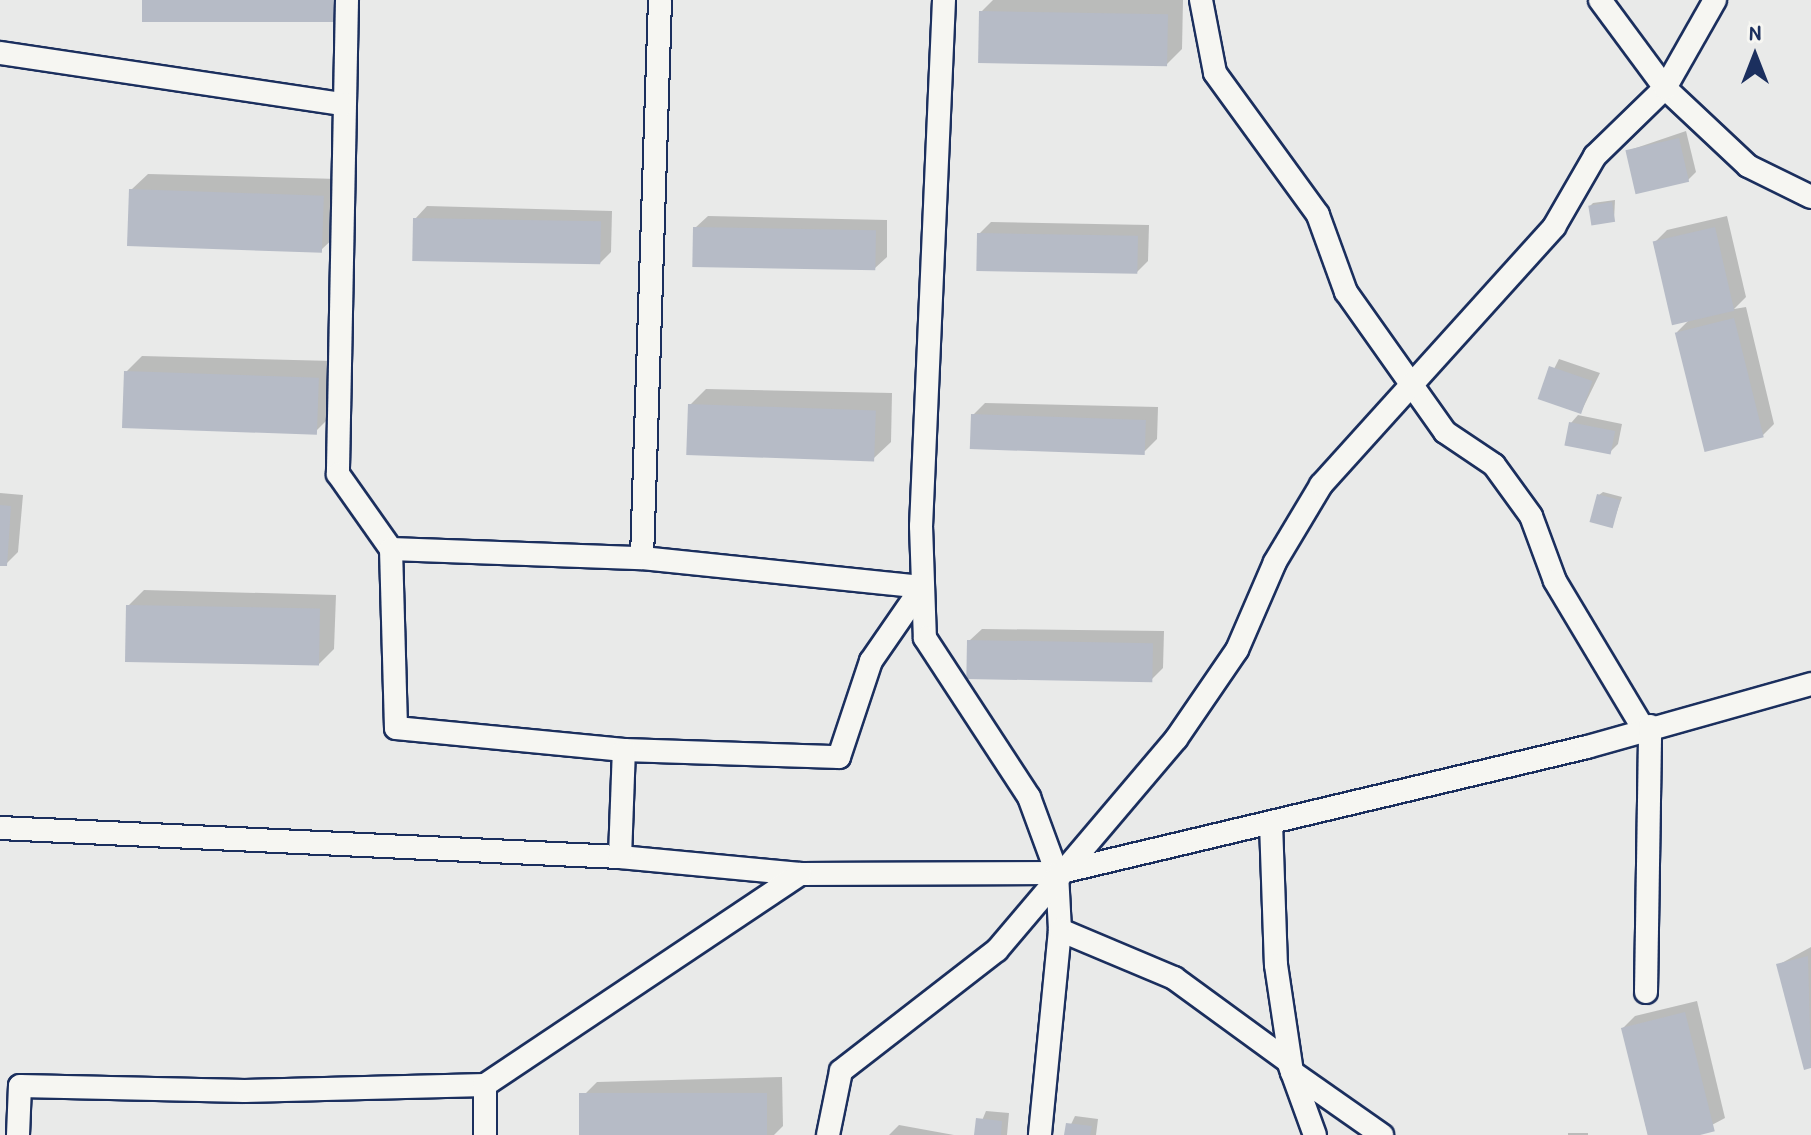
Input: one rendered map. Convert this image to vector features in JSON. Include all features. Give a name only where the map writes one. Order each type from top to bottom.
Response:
[{"type":"street","points":[[347,0],[338,474],[391,549],[396,728],[624,750],[839,757],[871,661],[922,587]]},
{"type":"street","points":[[642,558],[660,0]]},
{"type":"street","points":[[944,0],[922,587],[925,638],[1029,797],[1057,873],[1060,930],[1040,1135]]},
{"type":"street","points":[[1201,0],[1215,73],[1318,215],[1346,292],[1445,432],[1494,465],[1531,516],[1555,581],[1647,730],[1646,992]]},
{"type":"street","points":[[1600,0],[1665,88],[1748,166],[1811,197]]},
{"type":"street","points":[[828,1135],[841,1071],[997,950],[1057,873],[1176,739],[1237,650],[1275,562],[1321,485],[1554,227],[1595,156],[1665,88],[1715,0]]},
{"type":"street","points":[[0,53],[343,104]]},
{"type":"street","points":[[391,549],[642,558],[922,587]]},
{"type":"street","points":[[0,828],[620,857],[800,874],[1057,873],[1647,730],[1811,684]]},
{"type":"street","points":[[620,857],[624,750]]},
{"type":"street","points":[[1271,823],[1276,965],[1292,1072],[1382,1135]]},
{"type":"street","points":[[18,1135],[9,1086],[485,1085],[800,874]]},
{"type":"street","points":[[1060,930],[1174,978],[1288,1061],[1315,1135]]},
{"type":"street","points":[[485,1085],[485,1135]]},
{"type":"building","points":[[142,0],[334,0],[334,22],[142,22]]},
{"type":"building","points":[[979,11],[1168,14],[1167,66],[978,63]]},
{"type":"building","points":[[1679,138],[1689,182],[1636,194],[1625,150]]},
{"type":"building","points":[[129,189],[324,196],[322,253],[127,246]]},
{"type":"building","points":[[1612,202],[1615,222],[1591,226],[1588,206]]},
{"type":"building","points":[[413,218],[601,221],[600,264],[412,261]]},
{"type":"building","points":[[693,227],[876,230],[875,270],[692,267]]},
{"type":"building","points":[[1715,227],[1734,311],[1672,325],[1653,241]]},
{"type":"building","points":[[977,233],[1138,236],[1137,274],[976,271]]},
{"type":"building","points":[[1734,318],[1764,437],[1705,452],[1675,333]]},
{"type":"building","points":[[1549,366],[1592,381],[1581,414],[1538,399]]},
{"type":"building","points":[[124,371],[319,378],[317,435],[122,428]]},
{"type":"building","points":[[688,404],[876,411],[874,462],[686,455]]},
{"type":"building","points":[[971,414],[1146,420],[1145,455],[970,449]]},
{"type":"building","points":[[1569,422],[1615,431],[1611,455],[1564,446]]},
{"type":"building","points":[[1597,494],[1620,500],[1613,528],[1589,522]]},
{"type":"building","points":[[0,505],[11,506],[7,566],[0,566]]},
{"type":"building","points":[[126,605],[320,608],[319,665],[125,662]]},
{"type":"building","points":[[967,640],[1153,643],[1152,682],[966,679]]},
{"type":"building","points":[[1808,956],[1811,1068],[1804,1070],[1776,964]]},
{"type":"building","points":[[1685,1012],[1715,1131],[1700,1135],[1648,1135],[1621,1028]]},
{"type":"building","points":[[579,1093],[767,1093],[767,1135],[579,1135]]},
{"type":"building","points":[[976,1118],[1002,1121],[1001,1135],[974,1135]]},
{"type":"building","points":[[1066,1123],[1092,1126],[1090,1135],[1064,1135]]}]
